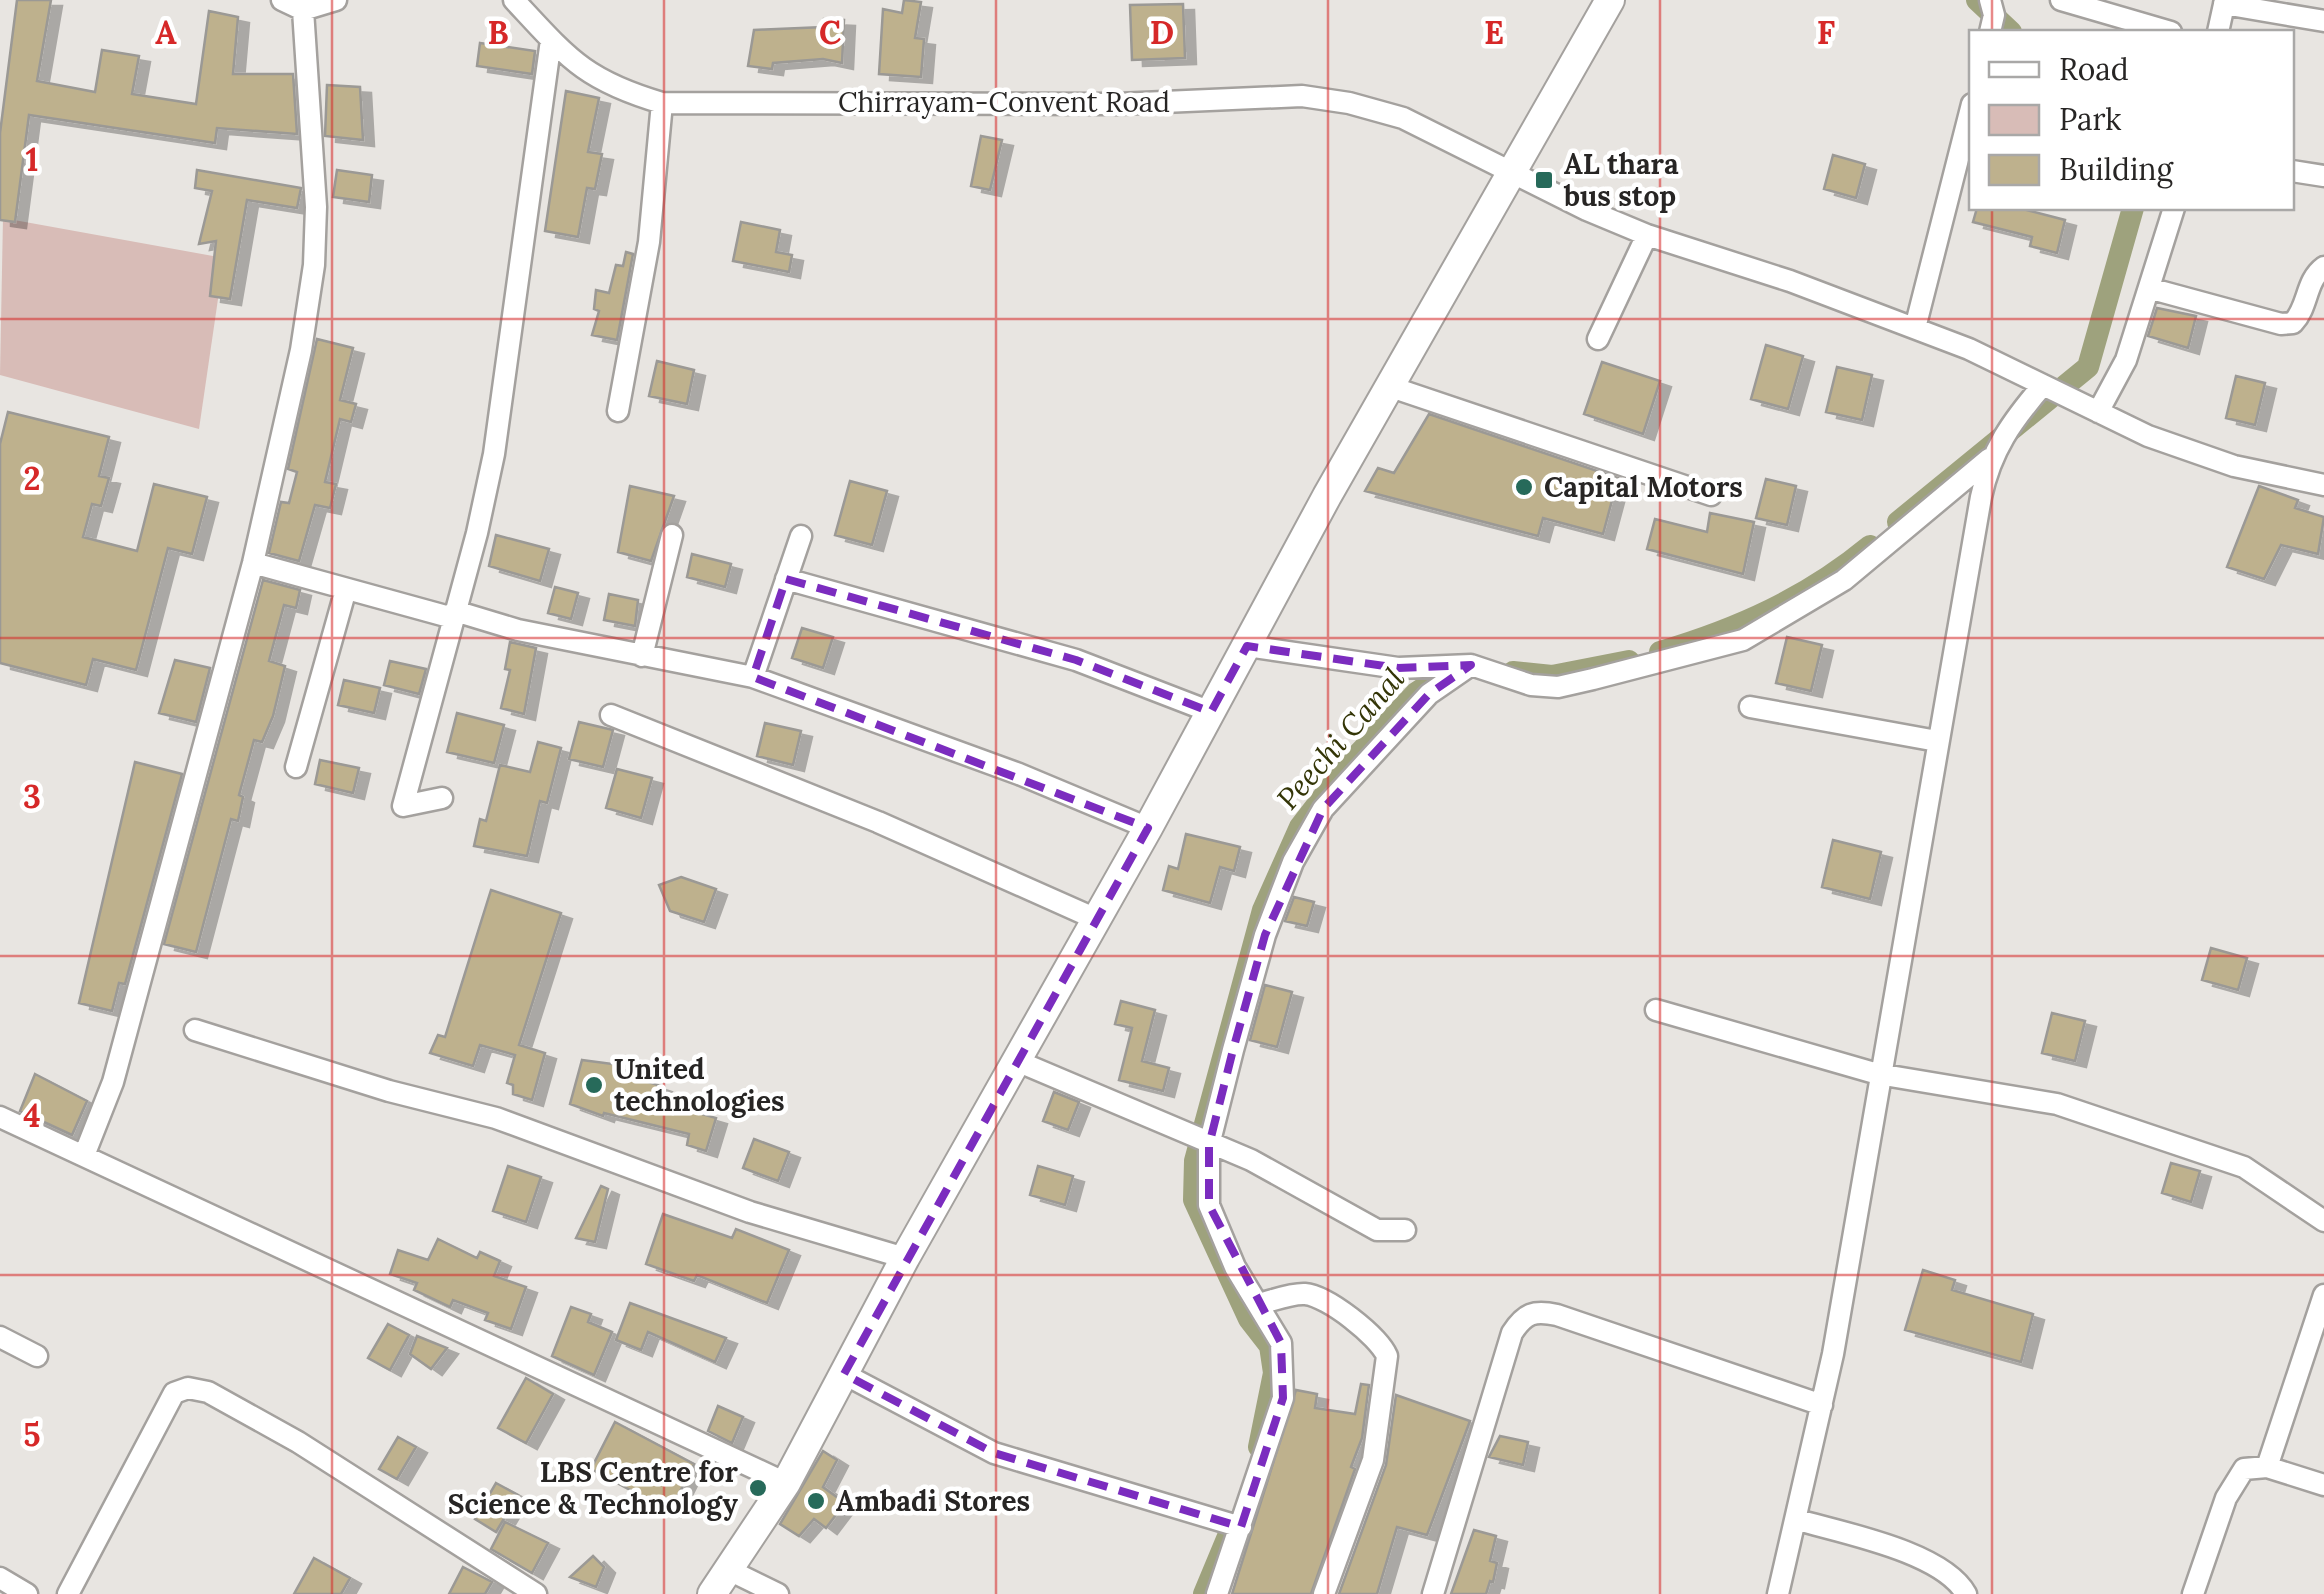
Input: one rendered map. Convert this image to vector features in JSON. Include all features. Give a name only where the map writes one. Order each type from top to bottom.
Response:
[{"type":"main road","points":[[712,1594],[786,1483],[906,1258],[1610,0]]},
{"type":"street","points":[[282,0],[303,10],[336,0]]},
{"type":"street","name":"Chirrayam-Convent Road","points":[[514,0],[577,67],[611,88],[662,103],[1101,104],[1302,96],[1403,118],[1647,235],[1914,328],[2148,436],[2234,466],[2324,485]]},
{"type":"street","points":[[1990,0],[1994,15],[1990,30]]},
{"type":"street","points":[[2061,0],[2164,30]]},
{"type":"street","points":[[2218,30],[2225,2],[2324,21]]},
{"type":"street","points":[[85,1153],[113,1082],[253,564],[284,432],[314,265],[316,149],[303,10]]},
{"type":"street","points":[[442,798],[402,806],[494,454],[551,40]]},
{"type":"street","points":[[618,411],[648,242],[662,103]]},
{"type":"street","points":[[1914,328],[1969,116]]},
{"type":"street","points":[[2294,172],[2324,176]]},
{"type":"street","points":[[2098,412],[2126,360],[2152,289],[2173,210]]},
{"type":"street","points":[[1598,339],[1647,235]]},
{"type":"street","points":[[2152,289],[2281,324],[2293,323],[2301,315],[2312,278],[2324,267]]},
{"type":"street","points":[[1247,646],[1398,668],[1470,665],[1531,685],[1558,687],[1742,640],[1844,580],[1993,452],[2012,422],[2044,386]]},
{"type":"street","points":[[1391,387],[1711,495]]},
{"type":"street","points":[[1778,1594],[1822,1405],[1878,1074],[1993,452]]},
{"type":"street","points":[[642,656],[672,535]]},
{"type":"street","points":[[753,677],[801,536]]},
{"type":"street","points":[[253,564],[518,630],[753,677],[1019,774],[1148,828]]},
{"type":"street","points":[[786,578],[1076,660],[1211,712]]},
{"type":"street","points":[[296,767],[346,590]]},
{"type":"street","points":[[1217,1594],[1283,1398],[1281,1343],[1235,1267],[1209,1205],[1210,1145],[1265,935],[1293,862],[1323,808],[1429,694],[1470,665]]},
{"type":"street","points":[[1750,707],[1938,741]]},
{"type":"street","points":[[611,715],[878,822],[1096,920]]},
{"type":"street","points":[[1656,1010],[1878,1074],[2056,1104],[2244,1167],[2324,1221]]},
{"type":"street","points":[[195,1030],[371,1086],[496,1118],[750,1212],[906,1258]]},
{"type":"street","points":[[1017,1061],[1252,1160],[1377,1230],[1404,1230]]},
{"type":"street","points":[[0,1117],[85,1153],[786,1483]]},
{"type":"street","points":[[1258,1304],[1305,1294],[1321,1298],[1380,1340],[1387,1356],[1373,1460],[1324,1594]]},
{"type":"street","points":[[2267,1468],[2324,1295]]},
{"type":"street","points":[[1433,1594],[1512,1334],[1523,1316],[1537,1310],[1822,1405]]},
{"type":"street","points":[[0,1337],[37,1356]]},
{"type":"street","points":[[844,1374],[994,1454],[1242,1527]]},
{"type":"street","points":[[68,1594],[174,1393],[188,1388],[208,1392],[298,1442],[536,1594]]},
{"type":"street","points":[[2193,1594],[2234,1480],[2244,1469],[2267,1468],[2324,1485]]},
{"type":"street","points":[[1798,1520],[1886,1544],[1958,1579],[1966,1594]]},
{"type":"street","points":[[726,1569],[778,1594]]},
{"type":"street","points":[[0,1578],[27,1594]]},
{"type":"highlighted area","points":[[786,579],[1076,660],[1211,712],[1247,646],[1398,668],[1471,665],[1429,694],[1323,809],[1265,935],[1233,1050],[1209,1145],[1209,1205],[1281,1343],[1283,1398],[1241,1527],[994,1453],[844,1374],[1148,828],[753,677]]},
{"type":"green space","points":[[3,218],[224,258],[199,429],[0,375]]},
{"type":"building","points":[[17,0],[51,0],[37,81],[95,92],[102,50],[139,56],[132,94],[196,104],[209,11],[238,17],[233,74],[293,74],[297,134],[217,128],[215,143],[29,115],[15,222],[0,220],[0,133]]},
{"type":"building","points":[[904,0],[921,2],[915,38],[924,39],[921,77],[879,74],[883,9],[902,13]]},
{"type":"building","points":[[1183,4],[1185,58],[1132,60],[1130,5]]},
{"type":"building","points":[[824,19],[844,20],[842,63],[823,59],[773,63],[772,69],[748,66],[754,30],[824,27]]},
{"type":"building","points":[[480,43],[535,51],[532,74],[477,66]]},
{"type":"building","points":[[327,85],[360,87],[363,140],[325,136]]},
{"type":"building","points":[[566,91],[599,98],[588,152],[602,154],[595,189],[587,188],[578,237],[545,231]]},
{"type":"building","points":[[981,136],[1002,140],[990,190],[971,186]]},
{"type":"building","points":[[1833,155],[1865,164],[1856,198],[1824,189]]},
{"type":"building","points":[[197,170],[301,188],[297,208],[247,200],[230,299],[210,296],[216,241],[199,244],[212,191],[195,188]]},
{"type":"building","points":[[337,170],[372,175],[369,202],[333,197]]},
{"type":"building","points":[[1976,210],[2027,210],[2065,220],[2057,253],[2030,246],[2032,237],[1973,222]]},
{"type":"building","points":[[741,222],[780,230],[776,252],[792,255],[789,272],[733,261]]},
{"type":"building","points":[[626,252],[633,254],[617,340],[592,335],[599,311],[594,309],[596,290],[609,293],[616,265],[623,266]]},
{"type":"building","points":[[2157,308],[2196,316],[2188,348],[2148,336]]},
{"type":"building","points":[[317,339],[353,348],[340,400],[356,404],[351,422],[340,419],[325,482],[336,484],[330,508],[315,505],[299,561],[269,553],[281,502],[289,503],[297,472],[288,469]]},
{"type":"building","points":[[1766,345],[1803,356],[1788,409],[1751,399]]},
{"type":"building","points":[[657,361],[694,370],[687,404],[649,396]]},
{"type":"building","points":[[1602,362],[1660,381],[1643,434],[1584,414]]},
{"type":"building","points":[[1837,367],[1872,375],[1862,420],[1826,412]]},
{"type":"building","points":[[2236,376],[2265,383],[2255,425],[2226,418]]},
{"type":"building","points":[[8,412],[109,437],[99,476],[109,478],[101,506],[92,504],[83,537],[137,551],[154,484],[207,497],[192,554],[168,548],[136,670],[93,659],[86,685],[0,663],[0,444]]},
{"type":"building","points":[[1429,414],[1618,478],[1603,534],[1543,518],[1538,536],[1365,491],[1378,468],[1394,473]]},
{"type":"building","points":[[1766,479],[1796,486],[1787,525],[1756,518]]},
{"type":"building","points":[[850,481],[887,491],[872,545],[835,535]]},
{"type":"building","points":[[630,486],[674,496],[651,561],[618,552]]},
{"type":"building","points":[[2259,486],[2298,500],[2295,508],[2324,517],[2318,554],[2281,545],[2264,579],[2227,567]]},
{"type":"building","points":[[1710,513],[1754,522],[1743,574],[1647,549],[1655,519],[1707,532]]},
{"type":"building","points":[[496,535],[549,549],[540,581],[489,566]]},
{"type":"building","points":[[692,554],[731,564],[725,587],[687,577]]},
{"type":"building","points":[[263,580],[300,590],[296,608],[284,605],[269,661],[285,666],[273,716],[262,742],[254,740],[239,795],[243,797],[238,821],[231,819],[196,952],[164,944]]},
{"type":"building","points":[[555,587],[578,593],[571,619],[548,613]]},
{"type":"building","points":[[609,594],[638,600],[635,626],[604,620]]},
{"type":"building","points":[[802,628],[833,637],[823,668],[792,658]]},
{"type":"building","points":[[1787,637],[1822,645],[1811,691],[1776,683]]},
{"type":"building","points":[[510,642],[536,648],[524,714],[501,708],[510,670],[505,669]]},
{"type":"building","points":[[175,660],[210,668],[196,722],[159,713]]},
{"type":"building","points":[[390,661],[426,669],[419,694],[384,685]]},
{"type":"building","points":[[344,680],[380,688],[374,713],[338,705]]},
{"type":"building","points":[[457,713],[504,725],[494,763],[447,752]]},
{"type":"building","points":[[579,722],[613,730],[603,767],[569,759]]},
{"type":"building","points":[[765,723],[801,731],[793,765],[757,756]]},
{"type":"building","points":[[538,742],[561,748],[547,803],[540,801],[527,856],[474,846],[480,819],[486,821],[500,765],[530,772]]},
{"type":"building","points":[[320,760],[359,768],[353,793],[315,784]]},
{"type":"building","points":[[135,762],[182,774],[125,984],[119,983],[112,1011],[79,1003]]},
{"type":"building","points":[[617,769],[652,778],[641,818],[606,808]]},
{"type":"building","points":[[1186,834],[1240,847],[1234,871],[1220,867],[1210,903],[1163,890],[1169,866],[1178,869]]},
{"type":"building","points":[[1833,840],[1881,852],[1870,899],[1822,887]]},
{"type":"building","points":[[681,877],[716,889],[704,922],[670,911],[659,885]]},
{"type":"building","points":[[491,890],[561,913],[519,1045],[545,1053],[532,1100],[513,1094],[513,1085],[507,1083],[515,1055],[480,1045],[473,1066],[430,1053],[438,1035],[445,1037]]},
{"type":"building","points":[[1294,897],[1314,902],[1307,926],[1285,921]]},
{"type":"building","points":[[2211,948],[2247,958],[2238,990],[2202,980]]},
{"type":"building","points":[[1265,985],[1292,992],[1277,1047],[1250,1040]]},
{"type":"building","points":[[1121,1001],[1155,1010],[1142,1061],[1169,1068],[1163,1091],[1119,1080],[1132,1028],[1115,1024]]},
{"type":"building","points":[[2052,1013],[2085,1021],[2075,1061],[2042,1053]]},
{"type":"building","points":[[582,1060],[620,1065],[617,1072],[661,1086],[657,1101],[716,1118],[706,1151],[687,1145],[689,1134],[604,1113],[603,1116],[570,1104]]},
{"type":"building","points":[[35,1074],[87,1101],[72,1135],[20,1111]]},
{"type":"building","points":[[1054,1092],[1079,1102],[1068,1130],[1043,1121]]},
{"type":"building","points":[[754,1139],[789,1152],[778,1181],[743,1168]]},
{"type":"building","points":[[2171,1163],[2200,1171],[2191,1202],[2162,1193]]},
{"type":"building","points":[[508,1166],[541,1177],[526,1222],[493,1211]]},
{"type":"building","points":[[1038,1166],[1073,1176],[1065,1205],[1030,1195]]},
{"type":"building","points":[[601,1186],[608,1189],[595,1242],[576,1238]]},
{"type":"building","points":[[663,1214],[732,1238],[736,1229],[789,1250],[767,1303],[697,1275],[694,1281],[646,1264]]},
{"type":"building","points":[[438,1239],[477,1258],[480,1252],[500,1261],[494,1276],[526,1287],[511,1329],[485,1320],[488,1313],[453,1300],[450,1307],[414,1290],[417,1283],[390,1274],[398,1250],[428,1260]]},
{"type":"building","points":[[1923,1270],[1955,1280],[1952,1290],[2033,1314],[2021,1362],[1905,1330]]},
{"type":"building","points":[[630,1303],[726,1338],[715,1362],[648,1332],[641,1350],[616,1340]]},
{"type":"building","points":[[571,1307],[591,1314],[588,1322],[612,1332],[594,1375],[552,1356]]},
{"type":"building","points":[[388,1324],[409,1335],[390,1370],[368,1358]]},
{"type":"building","points":[[417,1336],[447,1348],[431,1369],[410,1354]]},
{"type":"building","points":[[526,1378],[553,1394],[526,1443],[498,1428]]},
{"type":"building","points":[[1361,1384],[1369,1385],[1362,1438],[1351,1467],[1355,1469],[1311,1594],[1232,1594],[1296,1390],[1317,1394],[1315,1408],[1355,1414]]},
{"type":"building","points":[[1396,1395],[1470,1421],[1427,1535],[1397,1527],[1377,1594],[1339,1594],[1386,1465]]},
{"type":"building","points":[[718,1406],[743,1417],[732,1443],[708,1431]]},
{"type":"building","points":[[615,1422],[694,1464],[670,1511],[591,1469]]},
{"type":"building","points":[[1500,1436],[1528,1442],[1523,1465],[1489,1457]]},
{"type":"building","points":[[398,1437],[416,1447],[397,1479],[379,1469]]},
{"type":"building","points":[[823,1451],[837,1460],[823,1487],[845,1503],[826,1528],[814,1519],[799,1536],[780,1524]]},
{"type":"building","points":[[496,1483],[518,1495],[496,1532],[475,1519]]},
{"type":"building","points":[[505,1522],[548,1543],[532,1573],[491,1549]]},
{"type":"building","points":[[1474,1530],[1496,1536],[1490,1561],[1497,1563],[1493,1582],[1490,1581],[1486,1594],[1451,1594]]},
{"type":"building","points":[[593,1556],[604,1567],[596,1587],[570,1577]]},
{"type":"building","points":[[314,1558],[350,1578],[341,1594],[294,1594]]},
{"type":"building","points":[[463,1567],[492,1582],[485,1594],[449,1594]]},
{"type":"waterway","name":"Peechi Canal","points":[[1977,0],[2009,30]]},
{"type":"waterway","name":"Peechi Canal","points":[[1898,522],[2088,367],[2132,210]]},
{"type":"waterway","name":"Peechi Canal","points":[[1660,652],[1771,610],[1822,581],[1870,546]]},
{"type":"waterway","name":"Peechi Canal","points":[[1513,672],[1552,676],[1629,661]]},
{"type":"waterway","name":"Peechi Canal","points":[[1259,1447],[1274,1373],[1270,1346],[1249,1319],[1194,1200],[1195,1161],[1263,910],[1300,827],[1347,766],[1416,693],[1439,678]]},
{"type":"waterway","name":"Peechi Canal","points":[[1204,1594],[1229,1534]]},
{"type":"place","name":"AL thara bus stop","points":[[1544,180]]},
{"type":"place","name":"Capital Motors","points":[[1524,487]]},
{"type":"place","name":"United technologies","points":[[594,1085]]},
{"type":"place","name":"LBS Centre for Science & Technology","points":[[758,1488]]},
{"type":"place","name":"Ambadi Stores","points":[[816,1501]]}]
